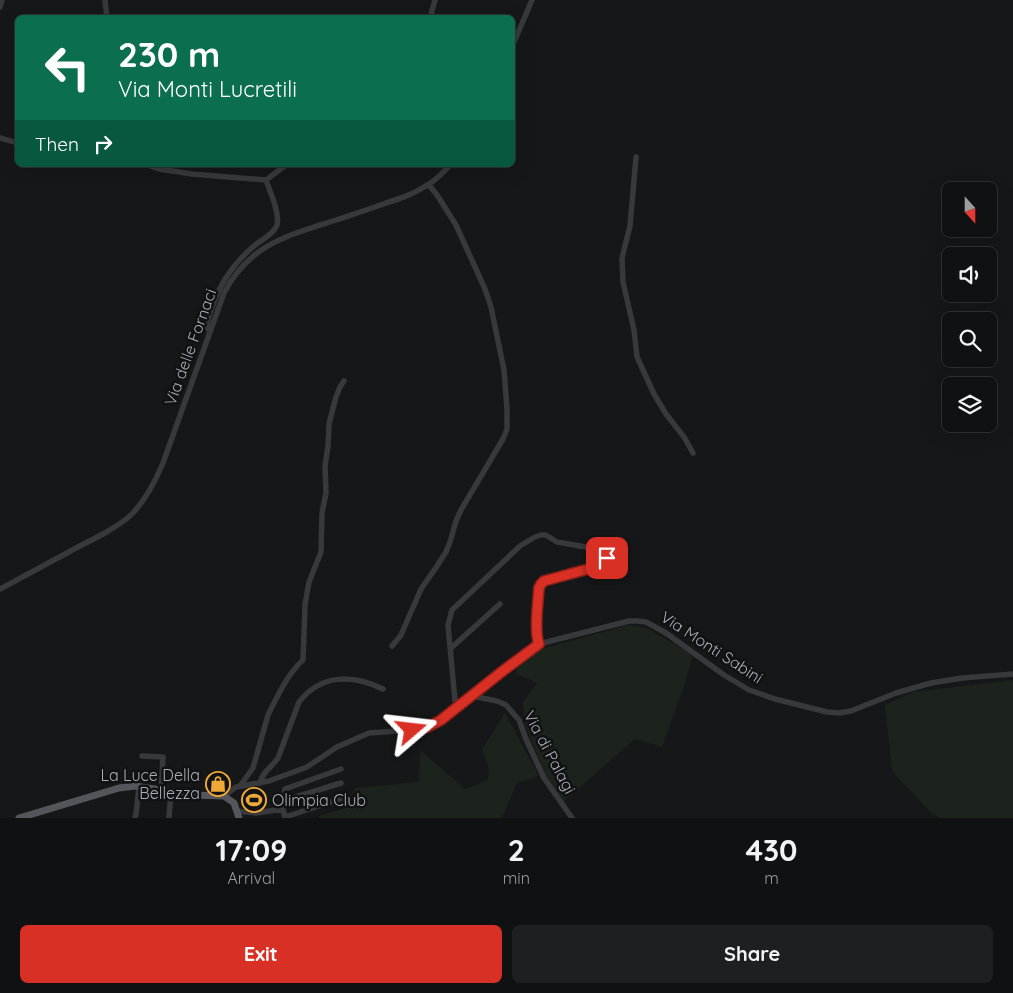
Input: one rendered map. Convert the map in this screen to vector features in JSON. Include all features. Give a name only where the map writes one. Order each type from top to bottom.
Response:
[{"type":"main road","points":[[18,818],[119,788],[139,787],[192,795],[224,796],[234,803],[238,815]]},
{"type":"street","points":[[0,6],[2,0]]},
{"type":"street","points":[[105,0],[107,15]]},
{"type":"street","points":[[431,15],[435,0]]},
{"type":"street","points":[[515,40],[532,0]]},
{"type":"street","points":[[0,138],[15,142]]},
{"type":"street","points":[[636,158],[630,226],[622,258],[623,282],[638,357],[654,394],[693,453]]},
{"type":"street","points":[[154,167],[192,174],[266,180],[283,167]]},
{"type":"street","name":"Via delle Fornaci","points":[[0,589],[92,540],[122,521],[136,509],[147,495],[160,471],[224,293],[232,279],[248,260],[265,247],[297,232],[403,197],[428,185],[448,167]]},
{"type":"street","points":[[210,331],[206,327],[223,281],[239,260],[276,227],[276,212],[266,180]]},
{"type":"street","points":[[392,646],[401,635],[421,589],[446,552],[461,510],[503,439],[508,426],[504,370],[491,308],[485,289],[456,225],[438,195],[428,185]]},
{"type":"street","points":[[304,660],[304,620],[307,593],[309,582],[321,552],[329,424],[336,397],[344,381]]},
{"type":"street","points":[[458,707],[455,701],[448,625],[452,610],[526,541],[541,535],[546,535],[556,542],[602,550],[607,558],[603,565],[544,581],[541,584],[539,588],[537,626],[537,640],[539,644]]},
{"type":"street","points":[[451,648],[500,604]]},
{"type":"street","name":"Via Monti Sabini","points":[[224,796],[236,787],[269,781],[307,766],[338,747],[369,733],[428,727],[441,720],[539,644],[629,621],[644,622],[666,633],[724,675],[749,690],[774,700],[811,709],[839,712],[855,710],[896,693],[931,683],[958,678],[1013,674]]},
{"type":"street","points":[[240,786],[253,768],[268,715],[291,674],[296,666],[304,660],[312,659]]},
{"type":"street","points":[[260,783],[261,776],[278,758],[298,702],[304,695],[320,684],[336,679],[360,681],[383,689]]},
{"type":"street","name":"Via di Palagi","points":[[472,696],[506,705],[512,711],[519,720],[544,778],[572,818]]},
{"type":"street","points":[[142,756],[163,757],[161,790]]},
{"type":"street","points":[[288,788],[341,769]]},
{"type":"street","points":[[288,774],[288,788],[283,801],[285,817],[346,797]]},
{"type":"street","points":[[281,776],[288,788]]},
{"type":"street","points":[[283,801],[341,783]]},
{"type":"street","points":[[134,818],[139,787]]},
{"type":"street","points":[[169,818],[171,791]]},
{"type":"street","points":[[238,815],[283,809]]},
{"type":"shaded area","points":[[629,625],[647,628],[693,655],[662,747],[635,739],[563,802],[547,778],[525,725],[523,702],[537,683],[517,674],[515,666],[541,649]]},
{"type":"shaded area","points":[[1013,680],[1013,818],[940,818],[931,813],[892,771],[885,705],[913,692]]},
{"type":"shaded area","points":[[505,713],[539,776],[517,783],[502,818],[318,818],[319,816],[356,805],[354,788],[419,782],[420,750],[465,789],[488,780],[489,769],[482,749]]},
{"type":"place","name":"La Luce Della Bellezza","points":[[218,784]]},
{"type":"place","name":"Olimpia Club","points":[[254,800]]},
{"type":"route","points":[[412,730],[428,727],[441,720],[539,644],[537,640],[539,588],[544,581],[603,565],[607,558]]}]
